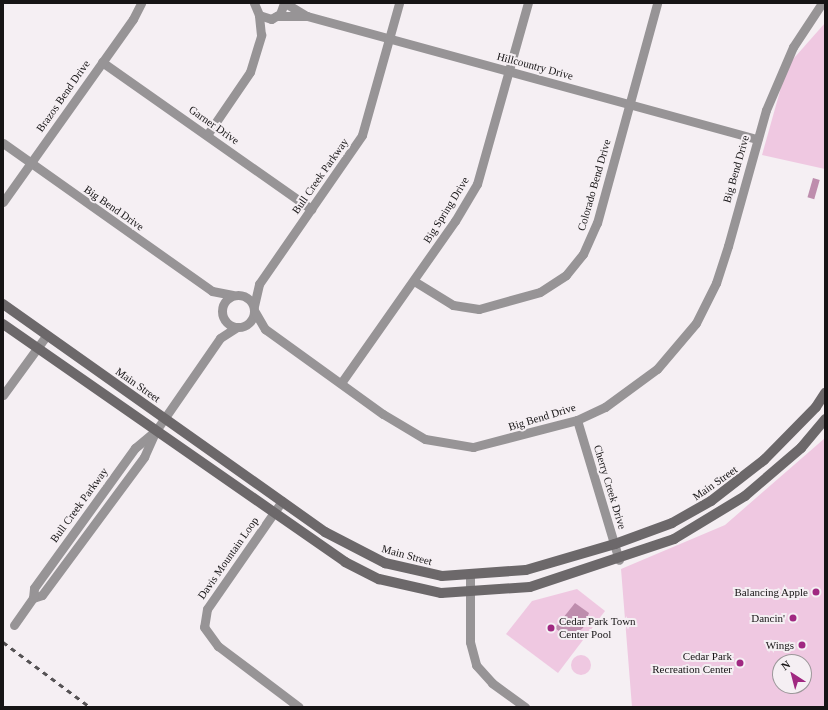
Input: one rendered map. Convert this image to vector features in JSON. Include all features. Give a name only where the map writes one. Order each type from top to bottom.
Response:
[{"type":"street","name":"Brazos Bend Drive","points":[[3,202],[102,62],[141,3]]},
{"type":"street","points":[[207,135],[250,72],[261,35],[259,15],[254,3]]},
{"type":"street","points":[[261,35],[276,17],[284,3]]},
{"type":"street","name":"Hillcountry Drive","points":[[284,3],[306,16],[757,139]]},
{"type":"street","name":"Bull Creek Parkway","points":[[255,309],[259,284],[362,135],[399,3]]},
{"type":"street","name":"Big Spring Drive","points":[[341,383],[414,281],[477,184],[510,72],[528,3]]},
{"type":"street","name":"Colorado Bend Drive","points":[[414,281],[453,305],[479,309],[535,294],[566,275],[583,254],[598,223],[657,3]]},
{"type":"street","name":"Big Bend Drive","points":[[255,309],[265,329],[404,428],[425,439],[452,445],[473,447],[577,420],[633,389],[657,369],[696,323],[716,283],[728,246],[757,139],[777,80],[822,3]]},
{"type":"street","name":"Hillcountry Drive","points":[[259,15],[276,17],[306,16]]},
{"type":"street","name":"Garner Drive","points":[[102,62],[311,209]]},
{"type":"street","name":"Big Bend Drive","points":[[3,144],[212,291],[236,295]]},
{"type":"street","name":"Bull Creek Parkway","points":[[236,295],[259,284]]},
{"type":"street","name":"Big Bend Drive","points":[[212,291],[222,313]]},
{"type":"street","points":[[14,625],[33,598],[42,595],[134,469],[164,418],[220,338],[241,326],[255,309],[248,297],[236,295],[222,313],[220,338]]},
{"type":"street","name":"Main Street","points":[[3,304],[46,336],[325,532],[385,563],[442,576],[470,576],[526,570],[615,544],[672,522],[711,501],[764,460],[821,410],[825,393]]},
{"type":"street","points":[[222,313],[241,326]]},
{"type":"street","points":[[3,324],[36,349],[155,432],[345,562],[379,579],[441,593],[470,593],[530,587],[619,560],[674,539],[718,514],[776,472],[825,419]]},
{"type":"street","name":"Big Bend Drive","points":[[241,326],[265,329]]},
{"type":"street","points":[[3,395],[46,336]]},
{"type":"street","name":"Cherry Creek Drive","points":[[577,420],[619,560]]},
{"type":"street","name":"Davis Mountain Loop","points":[[282,501],[207,609],[204,627],[218,646],[299,707]]},
{"type":"street","points":[[711,501],[718,514]]},
{"type":"street","points":[[470,576],[470,642],[476,665],[492,683],[525,707]]},
{"type":"shaded area","points":[[825,23],[825,169],[762,155],[787,66]]},
{"type":"shaded area","points":[[813,178],[820,180],[814,199],[807,197]]},
{"type":"shaded area","points":[[825,438],[825,707],[632,707],[621,569],[725,525]]},
{"type":"shaded area","name":"Cedar Park Town Center Pool","points":[[577,589],[605,611],[558,673],[506,634],[532,601]]},
{"type":"shaded area","points":[[575,603],[589,613],[583,628],[569,639],[555,628]]},
{"type":"shaded area","points":[[581,655],[588,658],[591,665],[588,672],[581,675],[574,672],[571,665],[574,658]]},
{"type":"railway","points":[[3,642],[90,707]]},
{"type":"place","name":"Balancing Apple","points":[[816,592]]},
{"type":"place","name":"Dancin'","points":[[793,618]]},
{"type":"place","name":"Cedar Park Town Center Pool","points":[[551,628]]},
{"type":"place","name":"Wings","points":[[802,645]]},
{"type":"place","name":"Cedar Park Recreation Center","points":[[740,663]]}]
